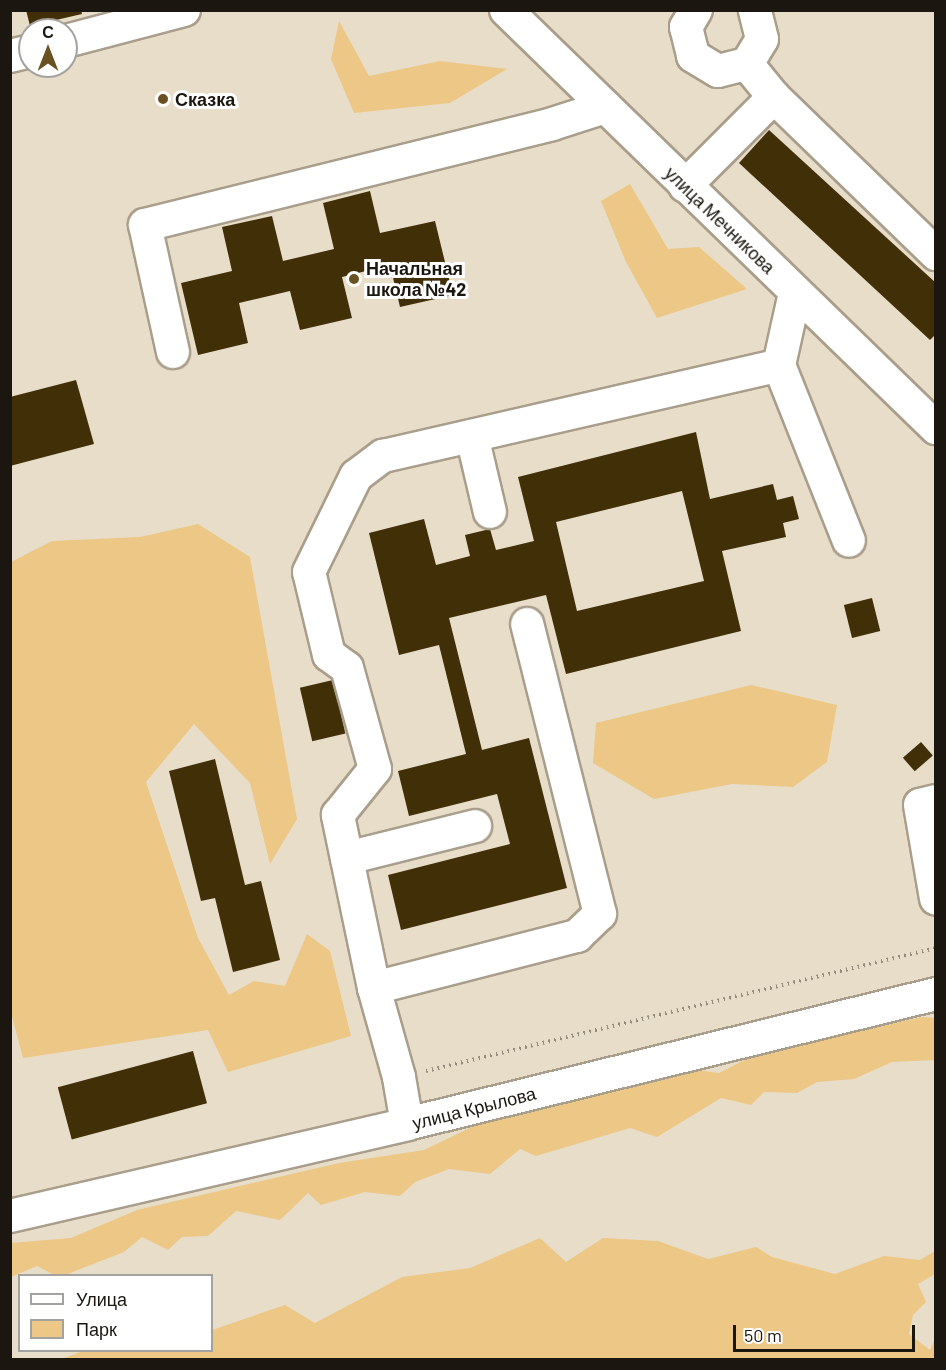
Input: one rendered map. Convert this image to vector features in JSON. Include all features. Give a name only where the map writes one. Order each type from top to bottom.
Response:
[{"type":"street","points":[[78,38],[184,10]]},
{"type":"street","name":"улица Мечникова","points":[[506,10],[795,293],[931,413]]},
{"type":"street","points":[[696,10],[686,27],[693,56],[718,71],[747,64],[762,39],[755,10]]},
{"type":"street","points":[[747,64],[774,97],[936,254]]},
{"type":"street","points":[[685,186],[774,97]]},
{"type":"street","points":[[173,352],[145,225],[552,124],[605,107]]},
{"type":"street","points":[[795,293],[778,365],[849,541]]},
{"type":"street","points":[[408,1124],[399,1077],[374,988],[339,815],[375,769],[347,668],[329,655],[309,572],[356,476],[383,456],[778,365]]},
{"type":"street","points":[[472,436],[490,512]]},
{"type":"street","points":[[374,988],[577,936],[600,914],[527,624]]},
{"type":"street","points":[[936,801],[920,805],[936,899]]},
{"type":"street","points":[[347,858],[475,826]]},
{"type":"street","name":"улица Крылова","points":[[10,1216],[408,1124],[936,994]]},
{"type":"path","points":[[399,1077],[936,948]]},
{"type":"green space","points":[[339,21],[369,76],[440,61],[507,69],[450,103],[354,113],[331,59]]},
{"type":"green space","points":[[630,184],[668,249],[699,247],[747,289],[657,318],[626,262],[601,201]]},
{"type":"green space","points":[[198,524],[250,557],[297,819],[270,864],[250,783],[194,724],[146,782],[198,938],[229,995],[254,981],[285,986],[307,934],[330,951],[351,1036],[228,1072],[208,1030],[23,1058],[10,1009],[11,562],[52,541],[140,537]]},
{"type":"green space","points":[[751,685],[837,705],[827,762],[793,787],[732,784],[654,799],[593,763],[596,723]]},
{"type":"green space","points":[[922,1017],[935,1018],[935,1060],[892,1062],[854,1079],[817,1082],[797,1093],[764,1092],[751,1105],[721,1098],[657,1137],[630,1128],[536,1156],[520,1149],[490,1174],[449,1169],[415,1182],[400,1196],[365,1192],[321,1205],[308,1193],[280,1220],[236,1211],[208,1236],[182,1237],[168,1250],[142,1237],[124,1252],[68,1274],[52,1274],[37,1266],[11,1277],[11,1243],[71,1238],[137,1210],[339,1163],[424,1150],[478,1124],[576,1093],[688,1069],[719,1073],[752,1056]]},
{"type":"green space","points":[[540,1238],[566,1262],[603,1238],[658,1241],[708,1259],[756,1247],[772,1257],[835,1274],[884,1256],[920,1260],[935,1251],[935,1274],[918,1284],[926,1302],[913,1315],[909,1334],[930,1350],[935,1339],[935,1359],[61,1359],[80,1352],[213,1352],[213,1330],[285,1305],[315,1323],[402,1277],[470,1268]]},
{"type":"building","points":[[26,10],[81,10],[82,14],[65,18],[28,18]]},
{"type":"building","points":[[769,130],[936,283],[936,334],[930,340],[739,163]]},
{"type":"building","points":[[370,191],[380,233],[435,221],[453,295],[400,307],[390,265],[342,277],[352,318],[300,330],[290,291],[239,303],[248,343],[198,355],[181,283],[232,271],[222,227],[272,216],[283,261],[334,249],[323,203]]},
{"type":"building","points":[[76,380],[94,444],[10,466],[10,397]]},
{"type":"building","points":[[696,432],[710,499],[773,484],[777,500],[793,496],[799,519],[783,523],[786,537],[722,551],[741,631],[566,674],[546,595],[449,618],[482,750],[529,738],[567,888],[401,930],[388,875],[510,844],[497,794],[409,816],[398,771],[466,754],[439,645],[399,655],[369,533],[424,519],[436,565],[470,556],[465,535],[490,529],[496,550],[534,541],[518,477]],"holes":[[[682,491],[704,581],[577,611],[556,522]]]},
{"type":"building","points":[[872,598],[880,631],[852,638],[844,605]]},
{"type":"building","points":[[333,680],[345,734],[312,741],[300,688]]},
{"type":"building","points":[[921,742],[933,756],[915,771],[903,758]]},
{"type":"building","points":[[215,759],[245,885],[261,881],[280,960],[233,972],[215,898],[201,901],[169,771]]},
{"type":"building","points":[[193,1051],[207,1103],[72,1139],[58,1087]]},
{"type":"place","name":"Сказка","points":[[163,99]]},
{"type":"place","name":"Начальная школа №42","points":[[354,279]]}]
